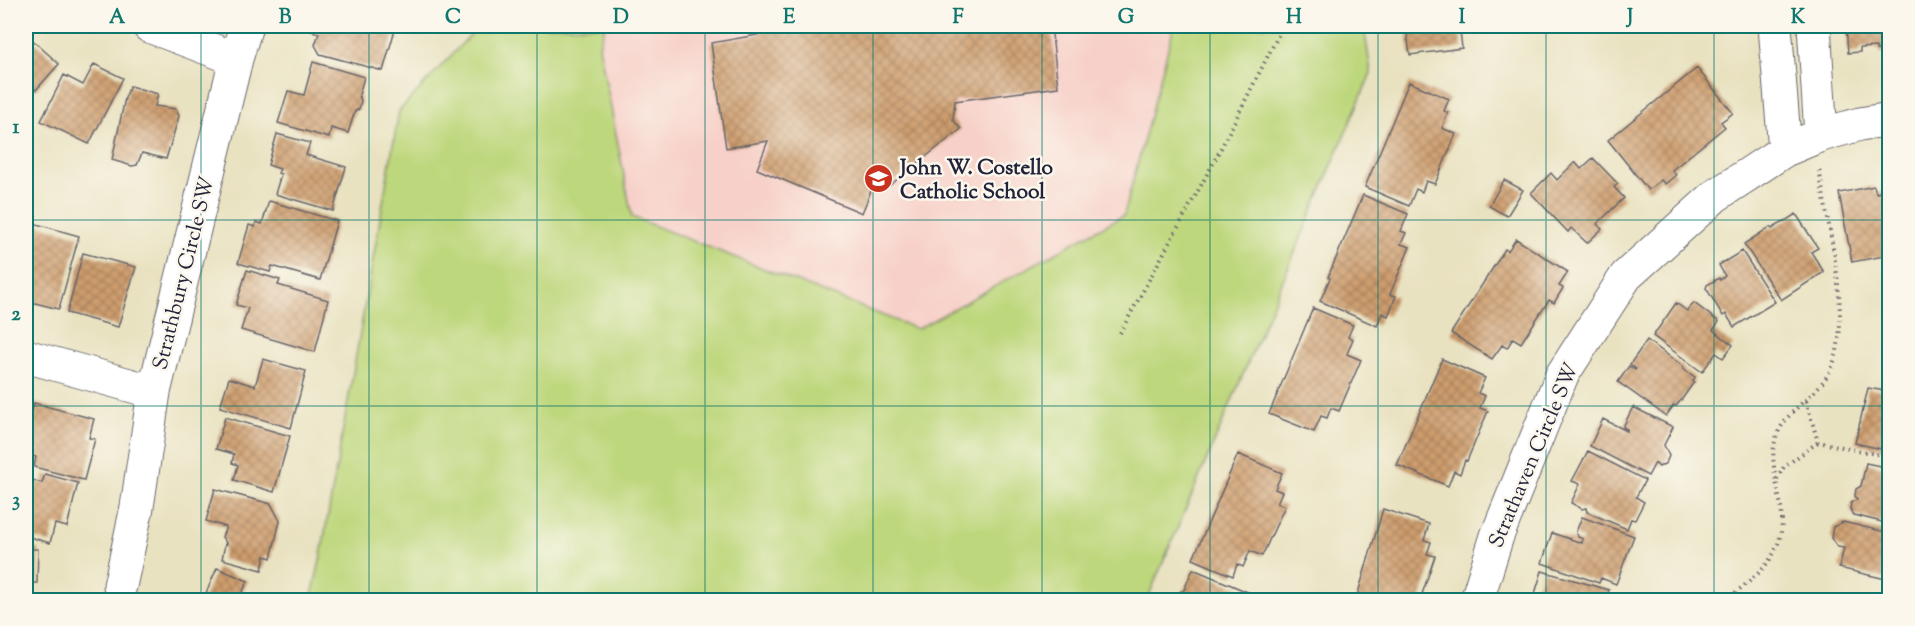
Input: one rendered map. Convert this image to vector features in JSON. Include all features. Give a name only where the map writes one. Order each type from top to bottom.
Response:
[{"type":"street","points":[[148,26],[236,59]]},
{"type":"street","name":"Strathbury Circle SW","points":[[26,356],[154,392],[246,26]]},
{"type":"street","points":[[1775,26],[1785,150]]},
{"type":"street","points":[[1814,26],[1821,135]]},
{"type":"street","name":"Strathaven Circle SW","points":[[1477,600],[1497,536],[1562,375],[1626,276],[1715,195],[1785,150],[1821,135],[1860,124],[1890,119]]},
{"type":"street","points":[[120,586],[137,507],[154,392]]},
{"type":"path","points":[[1120,333],[1216,158],[1283,26]]},
{"type":"path","points":[[1725,600],[1764,568],[1779,545],[1782,518],[1774,466],[1774,442],[1783,421],[1806,401],[1830,370],[1838,344],[1841,303],[1818,169],[1821,135]]},
{"type":"path","points":[[1806,401],[1818,442]]},
{"type":"path","points":[[1776,480],[1785,467],[1818,442],[1890,457]]},
{"type":"shaded area","name":"John W. Costello Catholic School","points":[[605,26],[1174,26],[1124,215],[917,329],[632,217],[599,46]]},
{"type":"green space","points":[[475,26],[605,26],[599,46],[632,217],[917,329],[1124,215],[1174,26],[1364,26],[1371,73],[1147,600],[311,600],[320,561],[399,111],[475,30]]},
{"type":"building","points":[[300,26],[396,26],[383,71],[320,54],[315,45],[319,33],[300,28]]},
{"type":"building","points":[[766,26],[1051,26],[1058,87],[955,101],[953,120],[961,129],[885,189],[873,186],[862,213],[757,169],[768,141],[726,148],[711,43],[757,35]]},
{"type":"building","points":[[1406,26],[1464,26],[1465,31],[1460,31],[1462,48],[1410,55]]},
{"type":"building","points":[[1846,26],[1890,26],[1890,54],[1880,54],[1880,50],[1876,50],[1876,47],[1860,48],[1860,52],[1848,53]]},
{"type":"building","points":[[26,34],[59,64],[36,90],[31,86],[26,91]]},
{"type":"building","points":[[313,62],[364,77],[359,95],[361,101],[359,109],[355,111],[348,133],[331,128],[329,138],[278,123],[288,91],[304,95]]},
{"type":"building","points":[[94,64],[123,78],[89,144],[41,121],[64,75],[83,85]]},
{"type":"building","points":[[1697,68],[1733,113],[1721,122],[1725,127],[1672,170],[1676,175],[1665,184],[1661,180],[1648,190],[1608,140]]},
{"type":"building","points":[[1409,82],[1449,99],[1444,111],[1448,113],[1442,128],[1456,134],[1435,184],[1426,181],[1422,192],[1416,189],[1409,206],[1365,187]]},
{"type":"building","points":[[130,86],[158,94],[155,106],[176,109],[179,116],[166,159],[142,153],[137,165],[132,166],[112,160],[125,98]]},
{"type":"building","points":[[277,134],[310,143],[306,155],[346,167],[333,211],[275,194],[281,174],[278,173],[280,169],[268,165]]},
{"type":"building","points":[[1593,158],[1618,184],[1614,187],[1624,198],[1597,224],[1602,229],[1587,243],[1571,228],[1568,232],[1531,193],[1551,173],[1557,180],[1575,162],[1581,169]]},
{"type":"building","points":[[1504,180],[1523,190],[1507,216],[1489,206]]},
{"type":"building","points":[[1874,186],[1876,193],[1890,190],[1890,255],[1852,262],[1839,193]]},
{"type":"building","points":[[1363,195],[1408,214],[1401,231],[1406,233],[1401,244],[1410,247],[1390,294],[1396,296],[1388,316],[1382,313],[1377,326],[1320,301]]},
{"type":"building","points":[[269,201],[337,221],[320,280],[272,266],[270,272],[238,263],[249,225],[255,227],[256,222],[262,224]]},
{"type":"building","points":[[1796,214],[1818,248],[1811,252],[1824,272],[1781,300],[1744,244]]},
{"type":"building","points":[[26,221],[79,236],[59,309],[27,301],[33,279],[26,277],[29,266],[26,265]]},
{"type":"building","points":[[1516,239],[1568,272],[1559,286],[1563,288],[1554,303],[1549,300],[1521,343],[1513,338],[1507,348],[1502,345],[1492,359],[1451,333],[1505,249],[1508,251]]},
{"type":"building","points":[[1742,251],[1775,302],[1734,327],[1726,314],[1723,316],[1706,288],[1707,285],[1725,276],[1719,265]]},
{"type":"building","points":[[83,253],[136,267],[118,327],[67,313]]},
{"type":"building","points":[[247,270],[280,280],[278,285],[328,300],[315,352],[241,330],[248,308],[236,305]]},
{"type":"building","points":[[1676,303],[1687,311],[1694,303],[1719,322],[1713,330],[1733,345],[1723,358],[1716,353],[1702,372],[1653,336]]},
{"type":"building","points":[[1313,308],[1353,325],[1348,337],[1353,339],[1347,354],[1361,360],[1339,411],[1331,408],[1327,418],[1321,416],[1314,432],[1269,414]]},
{"type":"building","points":[[1647,340],[1695,377],[1682,399],[1666,416],[1618,382],[1629,366],[1636,369],[1630,364]]},
{"type":"building","points":[[263,359],[306,371],[291,428],[220,407],[229,378],[255,386]]},
{"type":"building","points":[[1442,359],[1485,378],[1478,393],[1485,396],[1480,408],[1488,411],[1467,461],[1465,460],[1460,474],[1454,471],[1448,486],[1397,465]]},
{"type":"building","points":[[1868,388],[1890,392],[1890,451],[1855,443]]},
{"type":"building","points":[[34,403],[94,419],[89,438],[95,439],[84,480],[34,467],[36,457],[26,454],[26,432]]},
{"type":"building","points":[[1633,407],[1673,427],[1664,445],[1669,456],[1666,463],[1659,467],[1655,463],[1648,476],[1590,446],[1603,419],[1627,431],[1623,427]]},
{"type":"building","points":[[225,417],[290,436],[274,492],[234,480],[238,465],[232,463],[234,454],[216,449]]},
{"type":"building","points":[[1588,451],[1645,480],[1636,497],[1644,502],[1635,520],[1631,519],[1627,529],[1571,503],[1580,484],[1572,481]]},
{"type":"building","points":[[1238,454],[1282,473],[1275,489],[1282,492],[1277,503],[1285,506],[1262,556],[1250,551],[1243,567],[1237,564],[1233,576],[1193,559]]},
{"type":"building","points":[[1866,463],[1890,468],[1890,524],[1854,515],[1850,509],[1851,503],[1857,499],[1856,489],[1861,486]]},
{"type":"building","points":[[45,474],[78,483],[67,527],[55,524],[50,543],[26,536],[26,478],[42,483]]},
{"type":"building","points":[[215,489],[271,504],[280,521],[271,558],[265,556],[262,570],[222,559],[225,544],[227,544],[222,537],[226,527],[206,521]]},
{"type":"building","points":[[1383,509],[1429,524],[1424,540],[1431,542],[1427,554],[1435,556],[1420,600],[1356,600]]},
{"type":"building","points":[[1582,517],[1634,536],[1616,584],[1601,578],[1599,583],[1542,563],[1552,533],[1582,543],[1583,539],[1578,537],[1576,532]]},
{"type":"building","points":[[1843,522],[1890,533],[1890,580],[1839,568],[1844,548],[1838,547],[1831,538],[1833,527]]},
{"type":"building","points":[[26,549],[38,549],[37,583],[26,583]]},
{"type":"building","points":[[217,568],[248,581],[242,593],[261,600],[203,600]]},
{"type":"building","points":[[1193,569],[1250,593],[1247,600],[1177,600]]},
{"type":"building","points":[[1542,571],[1609,590],[1605,600],[1533,600]]},
{"type":"place","name":"John W. Costello Catholic School","points":[[879,179]]}]
